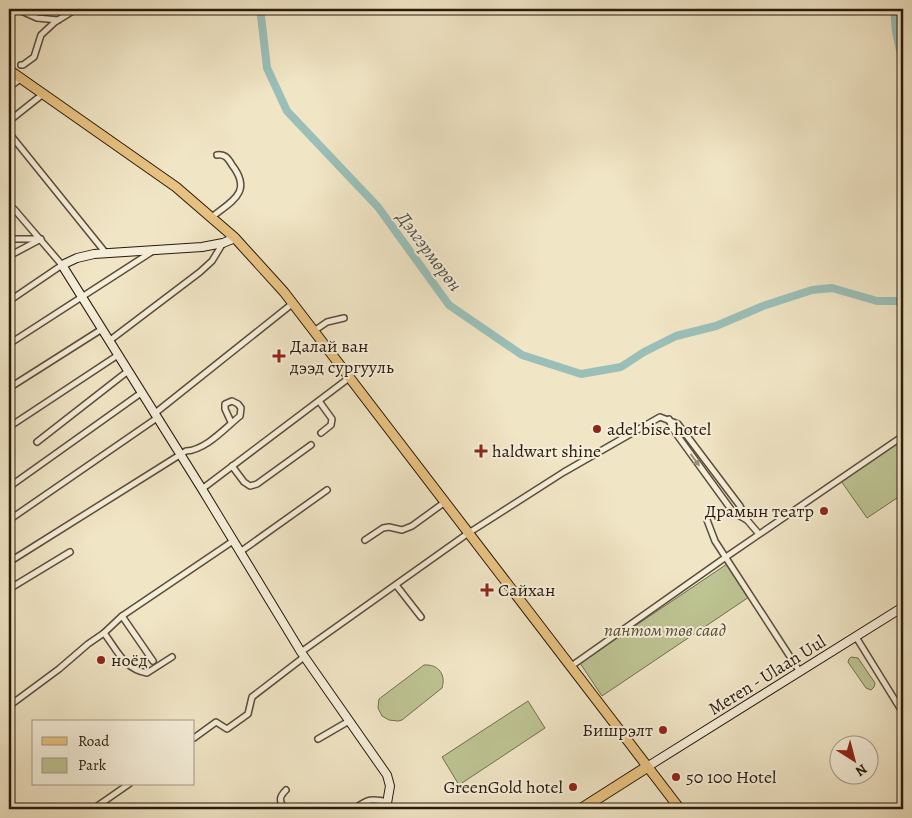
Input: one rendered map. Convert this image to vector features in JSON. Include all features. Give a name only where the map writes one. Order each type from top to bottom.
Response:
[{"type":"highway","points":[[581,809],[647,768]]},
{"type":"main road","points":[[9,70],[176,188],[235,238],[314,331],[467,534],[680,809]]},
{"type":"main road","points":[[235,238],[223,243],[202,246],[104,252],[77,258],[62,265],[202,489],[302,655],[390,781],[387,806]]},
{"type":"main road","name":"Meren - Ulaan Uul","points":[[647,768],[903,607]]},
{"type":"street","points":[[17,9],[37,18],[58,20]]},
{"type":"street","points":[[21,65],[23,66],[34,57],[41,34],[58,20],[76,9]]},
{"type":"street","points":[[9,87],[22,78]]},
{"type":"street","points":[[9,121],[43,94]]},
{"type":"street","points":[[9,133],[104,252]]},
{"type":"street","points":[[212,217],[238,196],[242,185],[238,173],[226,157],[217,155]]},
{"type":"street","points":[[9,301],[62,265],[14,209]]},
{"type":"street","points":[[9,239],[41,239]]},
{"type":"street","points":[[9,256],[41,239]]},
{"type":"street","points":[[109,341],[200,272],[212,261],[223,243]]},
{"type":"street","points":[[9,344],[158,248]]},
{"type":"street","points":[[9,520],[156,416],[292,304]]},
{"type":"street","points":[[314,331],[327,322],[344,318]]},
{"type":"street","points":[[9,388],[102,329]]},
{"type":"street","points":[[9,426],[118,355]]},
{"type":"street","points":[[37,442],[128,371]]},
{"type":"street","points":[[202,489],[349,378]]},
{"type":"street","points":[[9,487],[141,393]]},
{"type":"street","points":[[319,401],[332,419],[331,425],[321,433]]},
{"type":"street","points":[[195,737],[216,722],[227,729],[246,715],[252,698],[302,655],[467,534],[564,472],[660,417],[678,424],[759,534]]},
{"type":"street","points":[[669,419],[672,428],[733,512],[747,520]]},
{"type":"street","points":[[9,562],[186,451],[195,450],[231,422]]},
{"type":"street","points":[[570,667],[759,534],[903,436]]},
{"type":"street","points":[[232,466],[244,482],[250,486],[257,484],[311,445]]},
{"type":"street","points":[[240,552],[328,490]]},
{"type":"street","points":[[365,540],[382,528],[389,527],[402,530],[412,526],[444,502]]},
{"type":"street","points":[[707,520],[715,541],[800,672]]},
{"type":"street","points":[[9,706],[59,669],[122,616],[233,541]]},
{"type":"street","points":[[9,589],[70,552]]},
{"type":"street","points":[[396,585],[420,618]]},
{"type":"street","points":[[122,616],[153,661]]},
{"type":"street","points":[[104,633],[128,666],[140,672],[147,673],[172,657]]},
{"type":"street","points":[[856,637],[903,713]]},
{"type":"street","points":[[318,739],[349,721]]},
{"type":"street","points":[[93,809],[126,786]]},
{"type":"street","points":[[284,809],[280,796],[286,790]]},
{"type":"street","points":[[354,809],[372,799],[387,806]]},
{"type":"green space","points":[[903,439],[903,494],[867,518],[841,481]]},
{"type":"green space","name":"пантом төв саад","points":[[727,564],[749,597],[602,696],[580,663]]},
{"type":"green space","points":[[851,657],[858,658],[875,683],[871,690],[866,688],[848,662]]},
{"type":"green space","points":[[424,665],[434,666],[440,671],[443,679],[442,688],[402,720],[389,720],[382,716],[378,708],[379,699]]},
{"type":"green space","points":[[528,701],[545,728],[459,785],[442,757]]},
{"type":"waterway","name":"Дэлгэрмөрөн","points":[[262,9],[261,16],[267,68],[287,111],[378,207],[449,305],[522,355],[581,374],[621,367],[644,352],[676,336],[716,326],[763,306],[812,290],[832,288],[877,301],[903,301]]},
{"type":"waterway","points":[[894,9],[896,32],[903,64]]},
{"type":"place","name":"Далай ван дээд сургууль","points":[[279,356]]},
{"type":"place","name":"adel bise hotel","points":[[597,429]]},
{"type":"place","name":"haldwart shine","points":[[481,451]]},
{"type":"place","name":"Драмын театр","points":[[824,511]]},
{"type":"place","name":"Сайхан","points":[[487,590]]},
{"type":"place","name":"ноёд","points":[[101,660]]},
{"type":"place","name":"Бишрэлт","points":[[663,730]]},
{"type":"place","name":"50 100 Hotel","points":[[676,777]]},
{"type":"place","name":"GreenGold hotel","points":[[573,787]]}]
